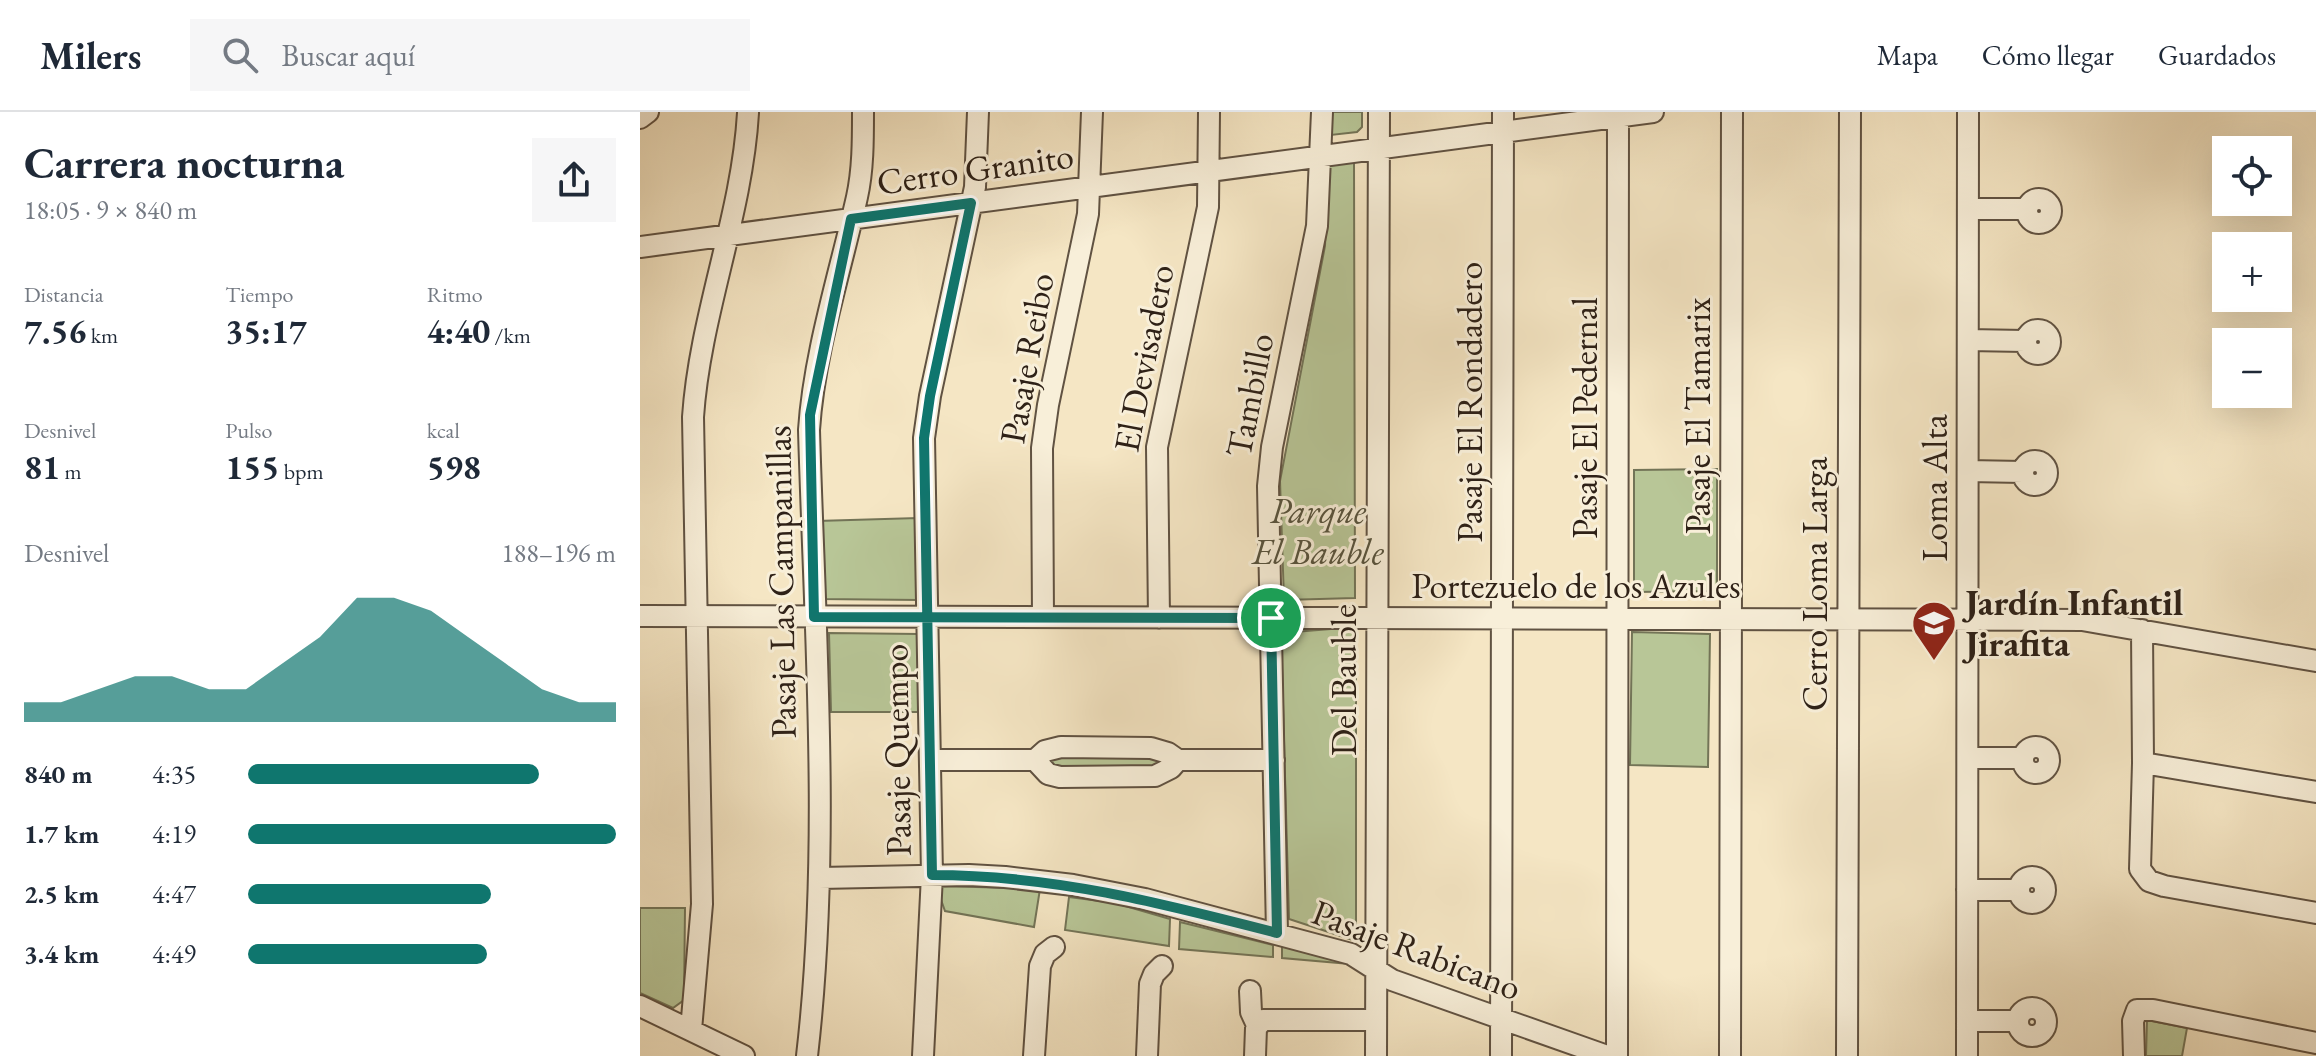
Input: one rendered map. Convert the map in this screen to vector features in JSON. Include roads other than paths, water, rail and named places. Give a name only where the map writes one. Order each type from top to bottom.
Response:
[{"type":"street","points":[[640,118],[648,112]]},
{"type":"street","points":[[691,1030],[702,904],[694,402],[744,168],[749,112],[742,112]]},
{"type":"street","name":"Pasaje Las Campanillas","points":[[807,1056],[820,878],[810,415],[861,172],[863,112]]},
{"type":"street","name":"Pasaje Quempo","points":[[923,1056],[932,875],[925,425],[977,177],[978,112]]},
{"type":"street","name":"Pasaje Reibo","points":[[1043,617],[1042,448],[1048,405],[1088,214],[1092,112]]},
{"type":"street","name":"El Devisadero","points":[[1159,618],[1157,447],[1205,219],[1209,112]]},
{"type":"street","name":"Tambillo","points":[[1277,933],[1269,468],[1317,226],[1322,112]]},
{"type":"street","name":"Del Bauble","points":[[1376,1056],[1379,112]]},
{"type":"street","name":"Cerro Granito","points":[[640,247],[1378,149],[1504,122],[1653,112]]},
{"type":"street","name":"Pasaje El Tamarix","points":[[1730,1056],[1732,112]]},
{"type":"street","name":"Cerro Loma Larga","points":[[1847,1056],[1850,112]]},
{"type":"street","name":"Loma Alta","points":[[1967,1056],[1968,112]]},
{"type":"street","name":"Pasaje El Pedernal","points":[[1617,1056],[1618,114]]},
{"type":"street","name":"Pasaje El Rondadero","points":[[1501,1056],[1504,122]]},
{"type":"street","points":[[1968,209],[2026,209]]},
{"type":"street","points":[[1968,340],[2025,341]]},
{"type":"street","points":[[1968,471],[2023,472]]},
{"type":"street","name":"Portezuelo de los Azules","points":[[640,616],[2082,620],[2316,661]]},
{"type":"street","points":[[2142,630],[2140,869],[2149,881],[2164,886],[2316,913]]},
{"type":"street","points":[[930,760],[1035,760],[1045,751],[1061,747],[1151,748],[1178,760],[1274,760]]},
{"type":"street","points":[[1968,758],[2023,758]]},
{"type":"street","points":[[1035,760],[1042,770],[1054,776],[1089,777],[1155,776],[1171,768],[1178,760]]},
{"type":"street","points":[[2143,763],[2316,792]]},
{"type":"street","name":"Pasaje Rabicano","points":[[820,878],[1005,877],[1073,885],[1145,899],[1351,954],[1392,980],[1607,1056]]},
{"type":"street","points":[[1967,890],[2019,890],[2026,878],[2035,877],[2043,882],[2045,891]]},
{"type":"street","points":[[1034,1056],[1040,966],[1045,954],[1054,947]]},
{"type":"street","points":[[1147,1056],[1150,984],[1162,966]]},
{"type":"street","points":[[1250,991],[1251,1012],[1257,1025],[1255,1056]]},
{"type":"street","points":[[640,1006],[744,1056]]},
{"type":"street","points":[[2134,1056],[2133,1021],[2137,1010],[2153,1010],[2316,1043]]},
{"type":"street","points":[[1257,1025],[1268,1019],[1376,1020]]},
{"type":"street","points":[[1967,1021],[2018,1021]]},
{"type":"place","name":"Jardín Infantil Jirafita","points":[[1934,662]]},
{"type":"park label","name":"Parque El Bauble","points":[[1318,530]]}]
